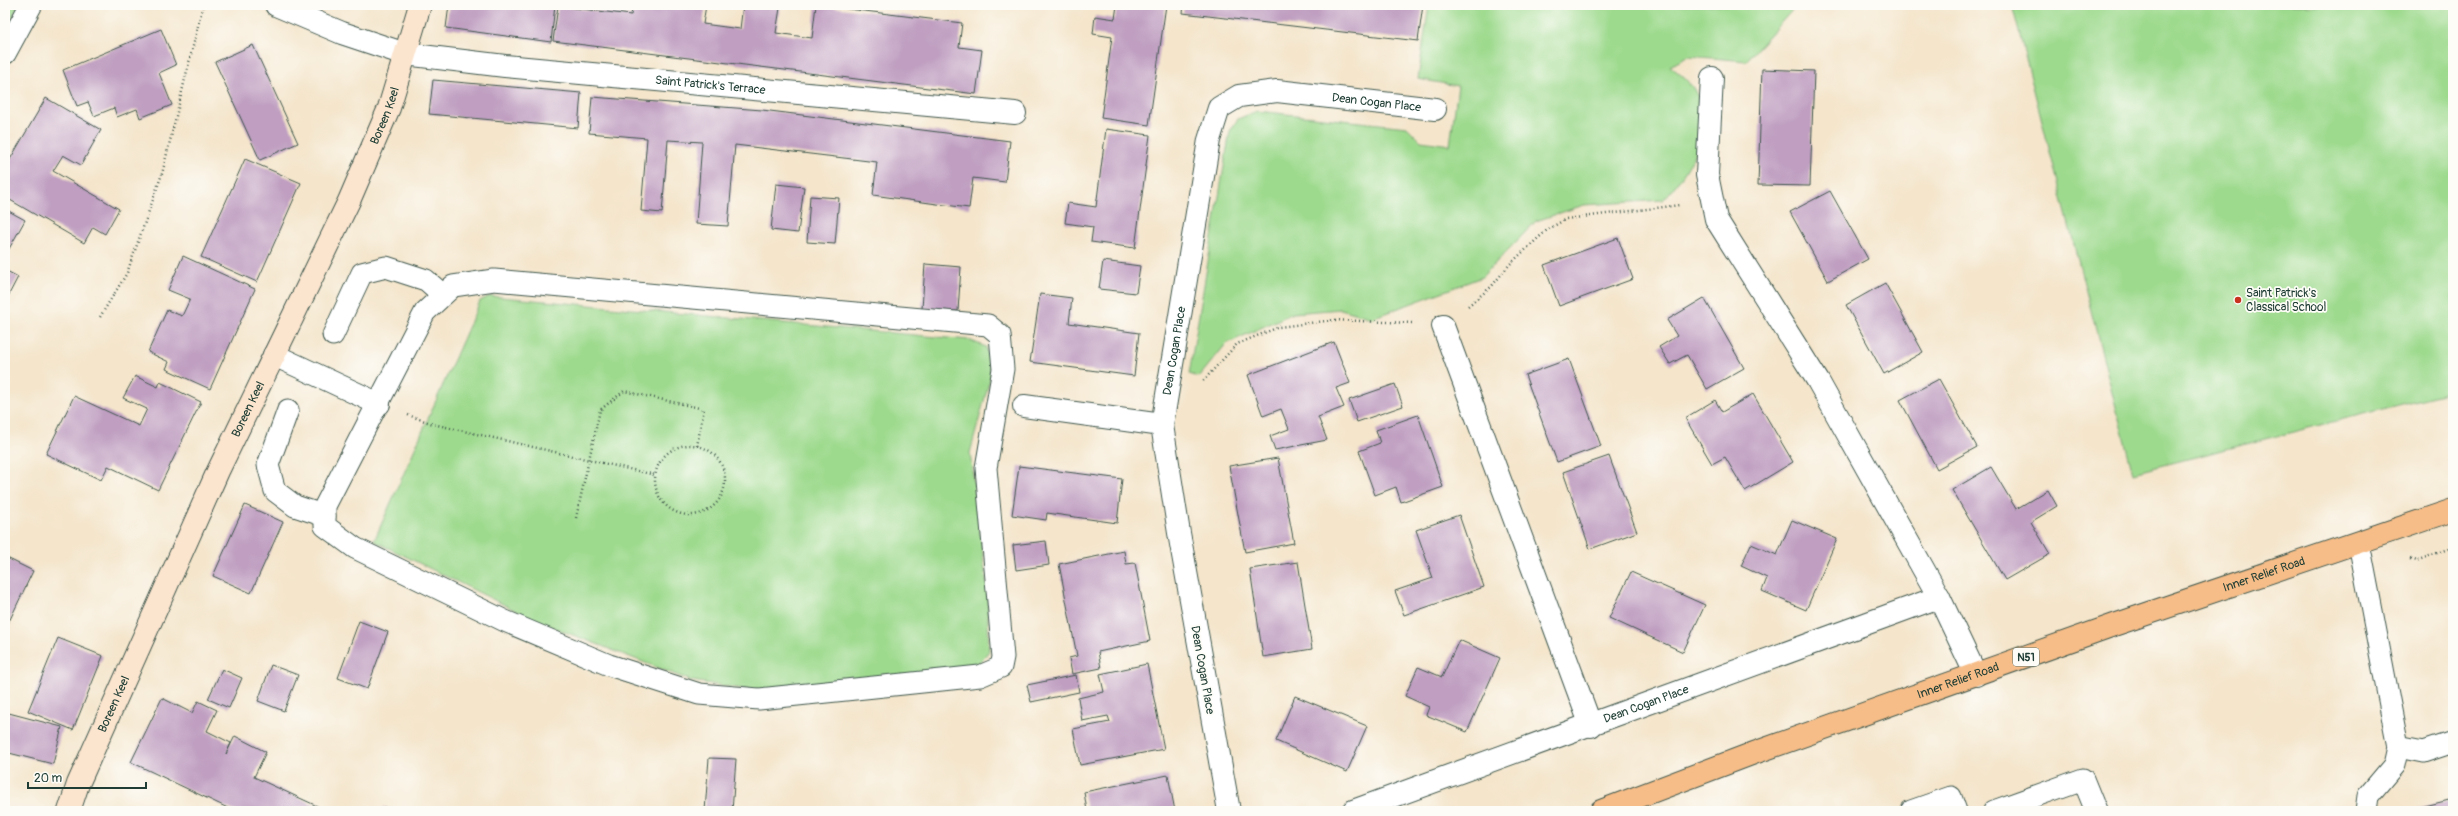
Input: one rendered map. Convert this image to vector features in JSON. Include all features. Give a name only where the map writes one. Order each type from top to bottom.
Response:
[{"type":"main road","name":"Inner Relief Road","points":[[1601,811],[1623,806],[2114,625],[2453,510]]},
{"type":"street","points":[[5,53],[31,5]]},
{"type":"street","name":"Saint Patrick's Terrace","points":[[276,5],[342,33],[405,54],[513,67],[1015,113]]},
{"type":"street","name":"Boreen Keel","points":[[69,811],[78,784],[218,470],[349,201],[389,108],[420,5]]},
{"type":"street","points":[[1712,78],[1707,175],[1716,219],[1818,381],[1939,597],[1976,675]]},
{"type":"street","name":"Dean Cogan Place","points":[[1229,811],[1179,533],[1162,425],[1209,140],[1220,108],[1239,96],[1277,91],[1435,109]]},
{"type":"street","points":[[1443,326],[1591,726]]},
{"type":"street","points":[[274,356],[379,404]]},
{"type":"street","points":[[1024,406],[1162,425]]},
{"type":"street","name":"Dean Cogan Place","points":[[1353,811],[1591,726],[1939,597]]},
{"type":"lane","points":[[333,335],[362,273],[386,268],[426,280],[443,296]]},
{"type":"lane","points":[[494,280],[988,325],[1000,335],[1003,369],[986,468],[1003,657],[1001,666],[980,676],[760,699],[699,694],[609,665],[505,621],[355,548],[325,526],[325,506],[379,404],[425,312],[453,286],[494,280]]},
{"type":"lane","points":[[288,410],[268,465],[276,491],[295,506],[325,516]]},
{"type":"lane","points":[[2359,543],[2398,747],[2394,765],[2368,796],[2366,811]]},
{"type":"lane","points":[[2398,747],[2423,752],[2453,742]]},
{"type":"lane","points":[[1994,811],[2083,779],[2096,811]]},
{"type":"lane","points":[[1911,811],[1951,797],[1956,811]]},
{"type":"path","points":[[100,317],[127,273],[162,174],[203,5]]},
{"type":"path","points":[[1199,386],[1236,344],[1279,327],[1333,320],[1443,326],[1491,287],[1510,264],[1547,230],[1566,219],[1712,200]]},
{"type":"path","points":[[576,518],[600,410],[624,391],[704,409],[696,446]]},
{"type":"path","points":[[379,404],[433,424],[589,458],[655,475]]},
{"type":"path","points":[[685,445],[696,446],[707,450],[716,457],[722,466],[725,476],[724,489],[719,499],[711,508],[700,513],[689,515],[677,513],[667,507],[659,498],[655,486],[655,475],[658,464],[674,448],[685,445]]},
{"type":"green space","points":[[5,5],[19,5],[5,30]]},
{"type":"green space","points":[[1429,5],[1797,5],[1746,61],[1689,56],[1670,66],[1685,79],[1695,91],[1701,109],[1702,123],[1696,151],[1689,165],[1663,200],[1584,205],[1536,221],[1482,277],[1372,318],[1341,309],[1293,313],[1226,344],[1199,377],[1189,374],[1230,131],[1238,119],[1257,111],[1407,127],[1421,141],[1450,145],[1458,86],[1418,79]]},
{"type":"green space","name":"Saint Patrick's Classical School","points":[[2012,5],[2453,5],[2453,391],[2133,473]]},
{"type":"green space","points":[[490,296],[969,340],[986,347],[991,375],[970,453],[987,587],[989,651],[974,669],[756,691],[692,681],[537,621],[374,541],[480,301]]},
{"type":"building","points":[[449,5],[555,5],[551,42],[446,28]]},
{"type":"building","points":[[633,5],[706,5],[703,24],[740,29],[743,5],[780,8],[776,33],[812,38],[816,5],[962,23],[959,47],[982,50],[976,94],[553,41],[558,6],[631,15]]},
{"type":"building","points":[[1117,5],[1166,5],[1149,125],[1101,118],[1112,37],[1093,34],[1095,16],[1115,19]]},
{"type":"building","points":[[1184,5],[1423,5],[1418,41],[1183,13]]},
{"type":"building","points":[[161,29],[176,65],[159,73],[172,105],[140,118],[137,109],[117,117],[114,108],[94,116],[88,102],[77,106],[63,70]]},
{"type":"building","points":[[253,45],[298,143],[260,160],[215,62]]},
{"type":"building","points":[[1762,69],[1814,71],[1810,186],[1758,185]]},
{"type":"building","points":[[433,80],[581,93],[578,128],[429,114]]},
{"type":"building","points":[[592,97],[762,110],[1010,141],[1005,182],[973,178],[969,208],[937,204],[873,195],[877,162],[735,145],[728,226],[696,224],[702,142],[668,140],[662,213],[641,211],[647,138],[589,133]]},
{"type":"building","points":[[46,98],[101,130],[81,165],[63,155],[53,171],[119,209],[105,234],[93,227],[84,243],[5,197],[5,168]]},
{"type":"building","points":[[1106,129],[1150,135],[1135,248],[1091,242],[1093,227],[1065,223],[1068,203],[1096,207]]},
{"type":"building","points":[[245,159],[301,183],[257,282],[201,257]]},
{"type":"building","points":[[776,184],[804,187],[798,233],[771,230]]},
{"type":"building","points":[[1830,191],[1868,259],[1828,281],[1790,212]]},
{"type":"building","points":[[810,196],[839,198],[835,244],[807,242]]},
{"type":"building","points":[[5,209],[25,220],[5,256]]},
{"type":"building","points":[[1618,238],[1633,279],[1559,306],[1544,265]]},
{"type":"building","points":[[183,256],[255,289],[210,389],[166,369],[169,362],[148,352],[167,310],[182,316],[190,299],[168,290]]},
{"type":"building","points":[[1103,261],[1140,266],[1136,293],[1099,289]]},
{"type":"building","points":[[925,264],[961,267],[958,311],[922,309]]},
{"type":"building","points":[[5,270],[18,277],[5,302]]},
{"type":"building","points":[[1885,283],[1923,352],[1884,374],[1846,305]]},
{"type":"building","points":[[1040,294],[1072,298],[1069,323],[1139,333],[1134,376],[1030,362]]},
{"type":"building","points":[[1704,298],[1744,368],[1707,389],[1687,355],[1670,364],[1659,347],[1677,336],[1667,320]]},
{"type":"building","points":[[1334,342],[1350,383],[1336,388],[1344,407],[1318,417],[1327,440],[1275,450],[1270,436],[1289,429],[1281,409],[1263,416],[1248,375]]},
{"type":"building","points":[[1569,359],[1601,446],[1557,462],[1525,375]]},
{"type":"building","points":[[135,376],[158,387],[160,382],[201,402],[158,490],[108,466],[101,480],[46,454],[74,396],[139,426],[147,409],[123,398]]},
{"type":"building","points":[[1939,379],[1977,447],[1937,469],[1900,400]]},
{"type":"building","points":[[1395,384],[1403,406],[1357,422],[1349,400]]},
{"type":"building","points":[[1753,394],[1793,462],[1745,491],[1725,457],[1712,464],[1685,418],[1715,400],[1722,412]]},
{"type":"building","points":[[1418,415],[1443,487],[1401,502],[1396,487],[1375,495],[1359,451],[1380,443],[1376,430]]},
{"type":"building","points":[[1609,456],[1637,532],[1590,549],[1563,472]]},
{"type":"building","points":[[1278,458],[1294,543],[1245,552],[1229,466]]},
{"type":"building","points":[[1019,466],[1122,479],[1117,523],[1047,513],[1046,520],[1012,515]]},
{"type":"building","points":[[1991,467],[2016,509],[2048,490],[2057,506],[2031,522],[2050,554],[2005,580],[1952,490]]},
{"type":"building","points":[[245,505],[283,522],[251,593],[213,576]]},
{"type":"building","points":[[1459,515],[1484,587],[1404,615],[1395,591],[1433,578],[1416,530]]},
{"type":"building","points":[[1792,520],[1837,539],[1806,610],[1762,591],[1767,578],[1741,566],[1751,544],[1777,555]]},
{"type":"building","points":[[1046,541],[1049,565],[1016,570],[1013,545]]},
{"type":"building","points":[[1124,551],[1126,564],[1135,563],[1150,641],[1098,652],[1101,668],[1072,674],[1069,658],[1077,656],[1059,564]]},
{"type":"building","points":[[5,557],[33,571],[5,630]]},
{"type":"building","points":[[1298,562],[1312,649],[1263,657],[1250,569]]},
{"type":"building","points":[[1631,572],[1705,605],[1683,652],[1609,618]]},
{"type":"building","points":[[359,621],[388,632],[367,689],[338,678]]},
{"type":"building","points":[[58,638],[103,656],[73,730],[28,711]]},
{"type":"building","points":[[1459,640],[1500,658],[1467,732],[1426,715],[1429,707],[1405,696],[1418,667],[1442,677]]},
{"type":"building","points":[[1147,664],[1164,749],[1080,765],[1073,729],[1110,722],[1108,716],[1082,721],[1078,698],[1104,692],[1100,674]]},
{"type":"building","points":[[271,665],[298,675],[284,711],[258,701]]},
{"type":"building","points":[[222,669],[242,678],[229,708],[208,699]]},
{"type":"building","points":[[1076,675],[1079,692],[1031,702],[1027,685]]},
{"type":"building","points":[[1295,696],[1367,726],[1347,772],[1276,741]]},
{"type":"building","points":[[162,698],[192,713],[198,701],[217,710],[207,731],[231,743],[226,754],[235,736],[266,752],[254,777],[328,811],[234,811],[131,762]]},
{"type":"building","points":[[5,712],[62,727],[53,764],[5,752]]},
{"type":"building","points":[[709,758],[736,759],[732,811],[705,811]]},
{"type":"building","points":[[1168,775],[1175,811],[1087,811],[1084,792]]},
{"type":"building","points":[[2453,799],[2453,811],[2418,811],[2417,808]]},
{"type":"building","points":[[384,807],[394,811],[382,811]]},
{"type":"place","name":"Saint Patrick's Classical School","points":[[2238,300]]}]
